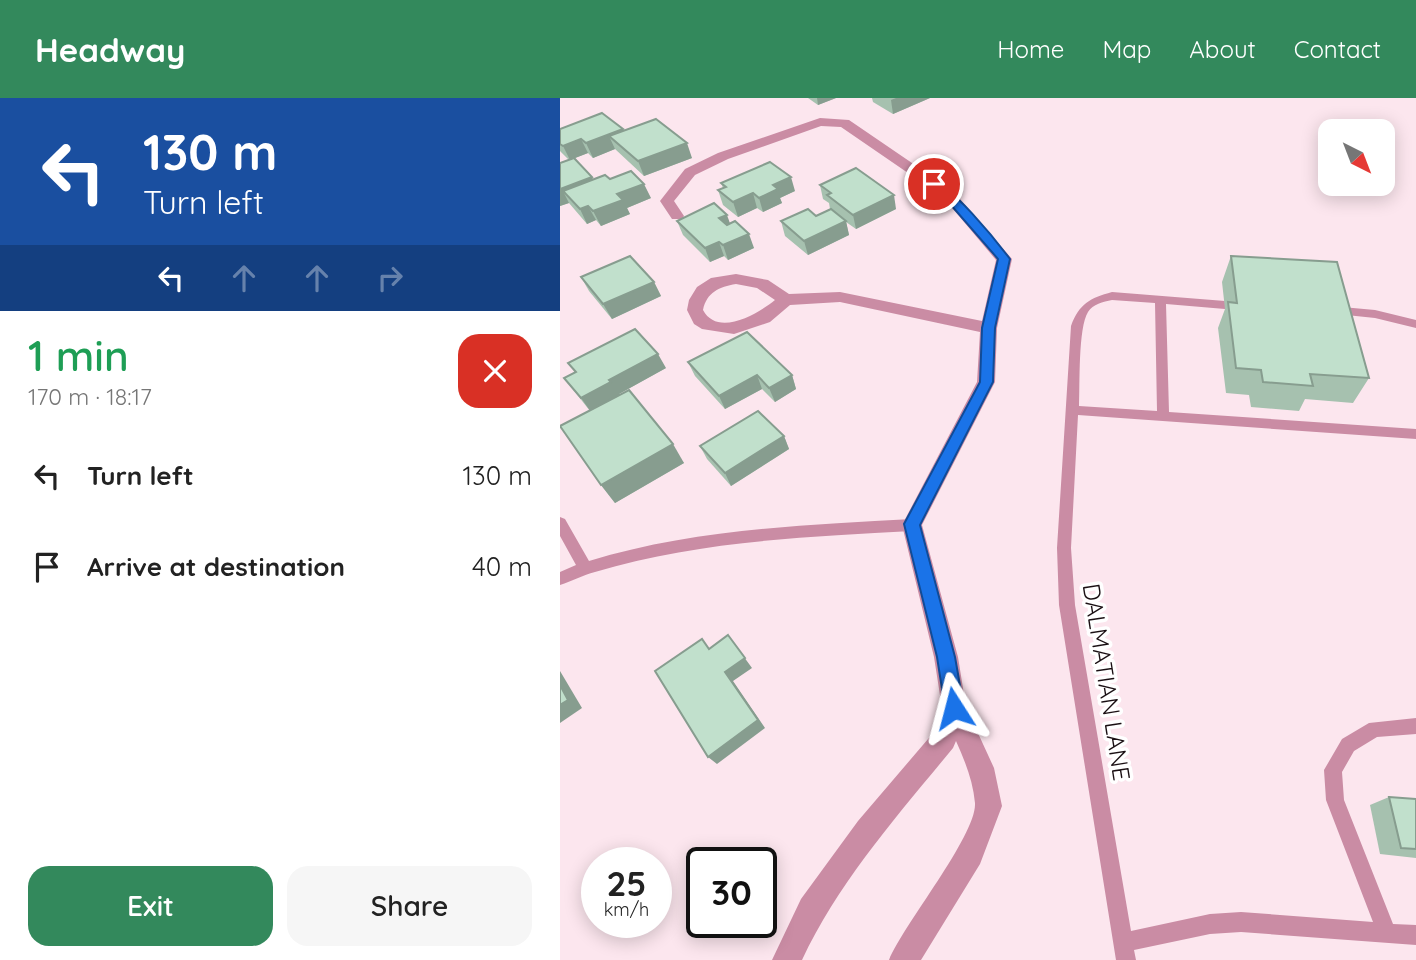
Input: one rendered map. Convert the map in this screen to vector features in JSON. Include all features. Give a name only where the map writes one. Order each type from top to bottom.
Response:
[{"type":"street","points":[[677,216],[667,201],[690,172],[723,156],[820,122],[844,123],[948,194],[1004,259],[989,328],[984,390],[912,524],[946,657],[954,708],[981,768],[989,806],[970,854],[904,960]]},
{"type":"street","points":[[786,300],[762,284],[736,279],[717,282],[703,291],[696,300],[695,310],[700,320],[708,326],[734,328],[764,318],[786,300],[840,297],[989,328]]},
{"type":"street","points":[[787,960],[811,909],[868,831],[944,739],[954,708]]},
{"type":"lane","name":"DALMATIAN LANE","points":[[1125,951],[1067,605],[1064,548],[1077,326],[1082,309],[1095,300],[1112,296],[1160,300]]},
{"type":"lane","points":[[1163,416],[1160,300],[1225,305]]},
{"type":"lane","points":[[1330,310],[1376,314],[1416,324]]},
{"type":"lane","points":[[1073,410],[1416,434]]},
{"type":"lane","points":[[560,523],[585,567]]},
{"type":"lane","points":[[560,579],[585,567],[711,541],[800,531],[912,524]]},
{"type":"lane","points":[[1387,933],[1335,800],[1333,770],[1348,746],[1375,729],[1416,726]]},
{"type":"lane","points":[[1125,951],[1210,924],[1241,922],[1416,935]]},
{"type":"building","points":[[602,113],[623,129],[586,143],[581,139],[563,146],[560,144],[560,129]]},
{"type":"building","points":[[656,119],[687,143],[638,161],[609,136]]},
{"type":"building","points":[[574,158],[592,177],[560,189],[560,163]]},
{"type":"building","points":[[770,162],[791,177],[773,185],[778,189],[759,198],[753,193],[733,202],[718,190],[726,187],[721,183]]},
{"type":"building","points":[[856,168],[894,195],[853,215],[827,195],[831,193],[820,185]]},
{"type":"building","points":[[631,171],[644,184],[617,194],[623,200],[593,211],[588,206],[580,209],[563,191],[605,175],[610,179]]},
{"type":"building","points":[[714,203],[727,215],[719,218],[727,225],[735,221],[749,234],[723,245],[719,242],[705,248],[677,221]]},
{"type":"building","points":[[808,209],[816,216],[831,209],[846,221],[804,241],[781,221]]},
{"type":"building","points":[[630,256],[654,282],[603,304],[581,277]]},
{"type":"building","points":[[1231,256],[1337,262],[1369,378],[1310,374],[1313,386],[1263,382],[1261,370],[1236,368],[1228,302],[1237,303]]},
{"type":"building","points":[[635,329],[658,354],[581,398],[564,378],[576,372],[568,363]]},
{"type":"building","points":[[747,332],[792,375],[769,388],[757,375],[719,396],[688,362]]},
{"type":"building","points":[[629,390],[673,444],[601,485],[560,426]]},
{"type":"building","points":[[758,411],[784,436],[725,473],[700,446]]},
{"type":"building","points":[[728,635],[745,658],[725,672],[758,720],[708,757],[655,671],[702,639],[709,649]]},
{"type":"building","points":[[560,685],[568,700],[560,705]]},
{"type":"building","points":[[1389,797],[1416,799],[1416,849],[1401,848]]},
{"type":"route","points":[[934,184],[948,194],[1004,259],[989,328],[986,382],[912,524],[946,657],[954,708]]}]
